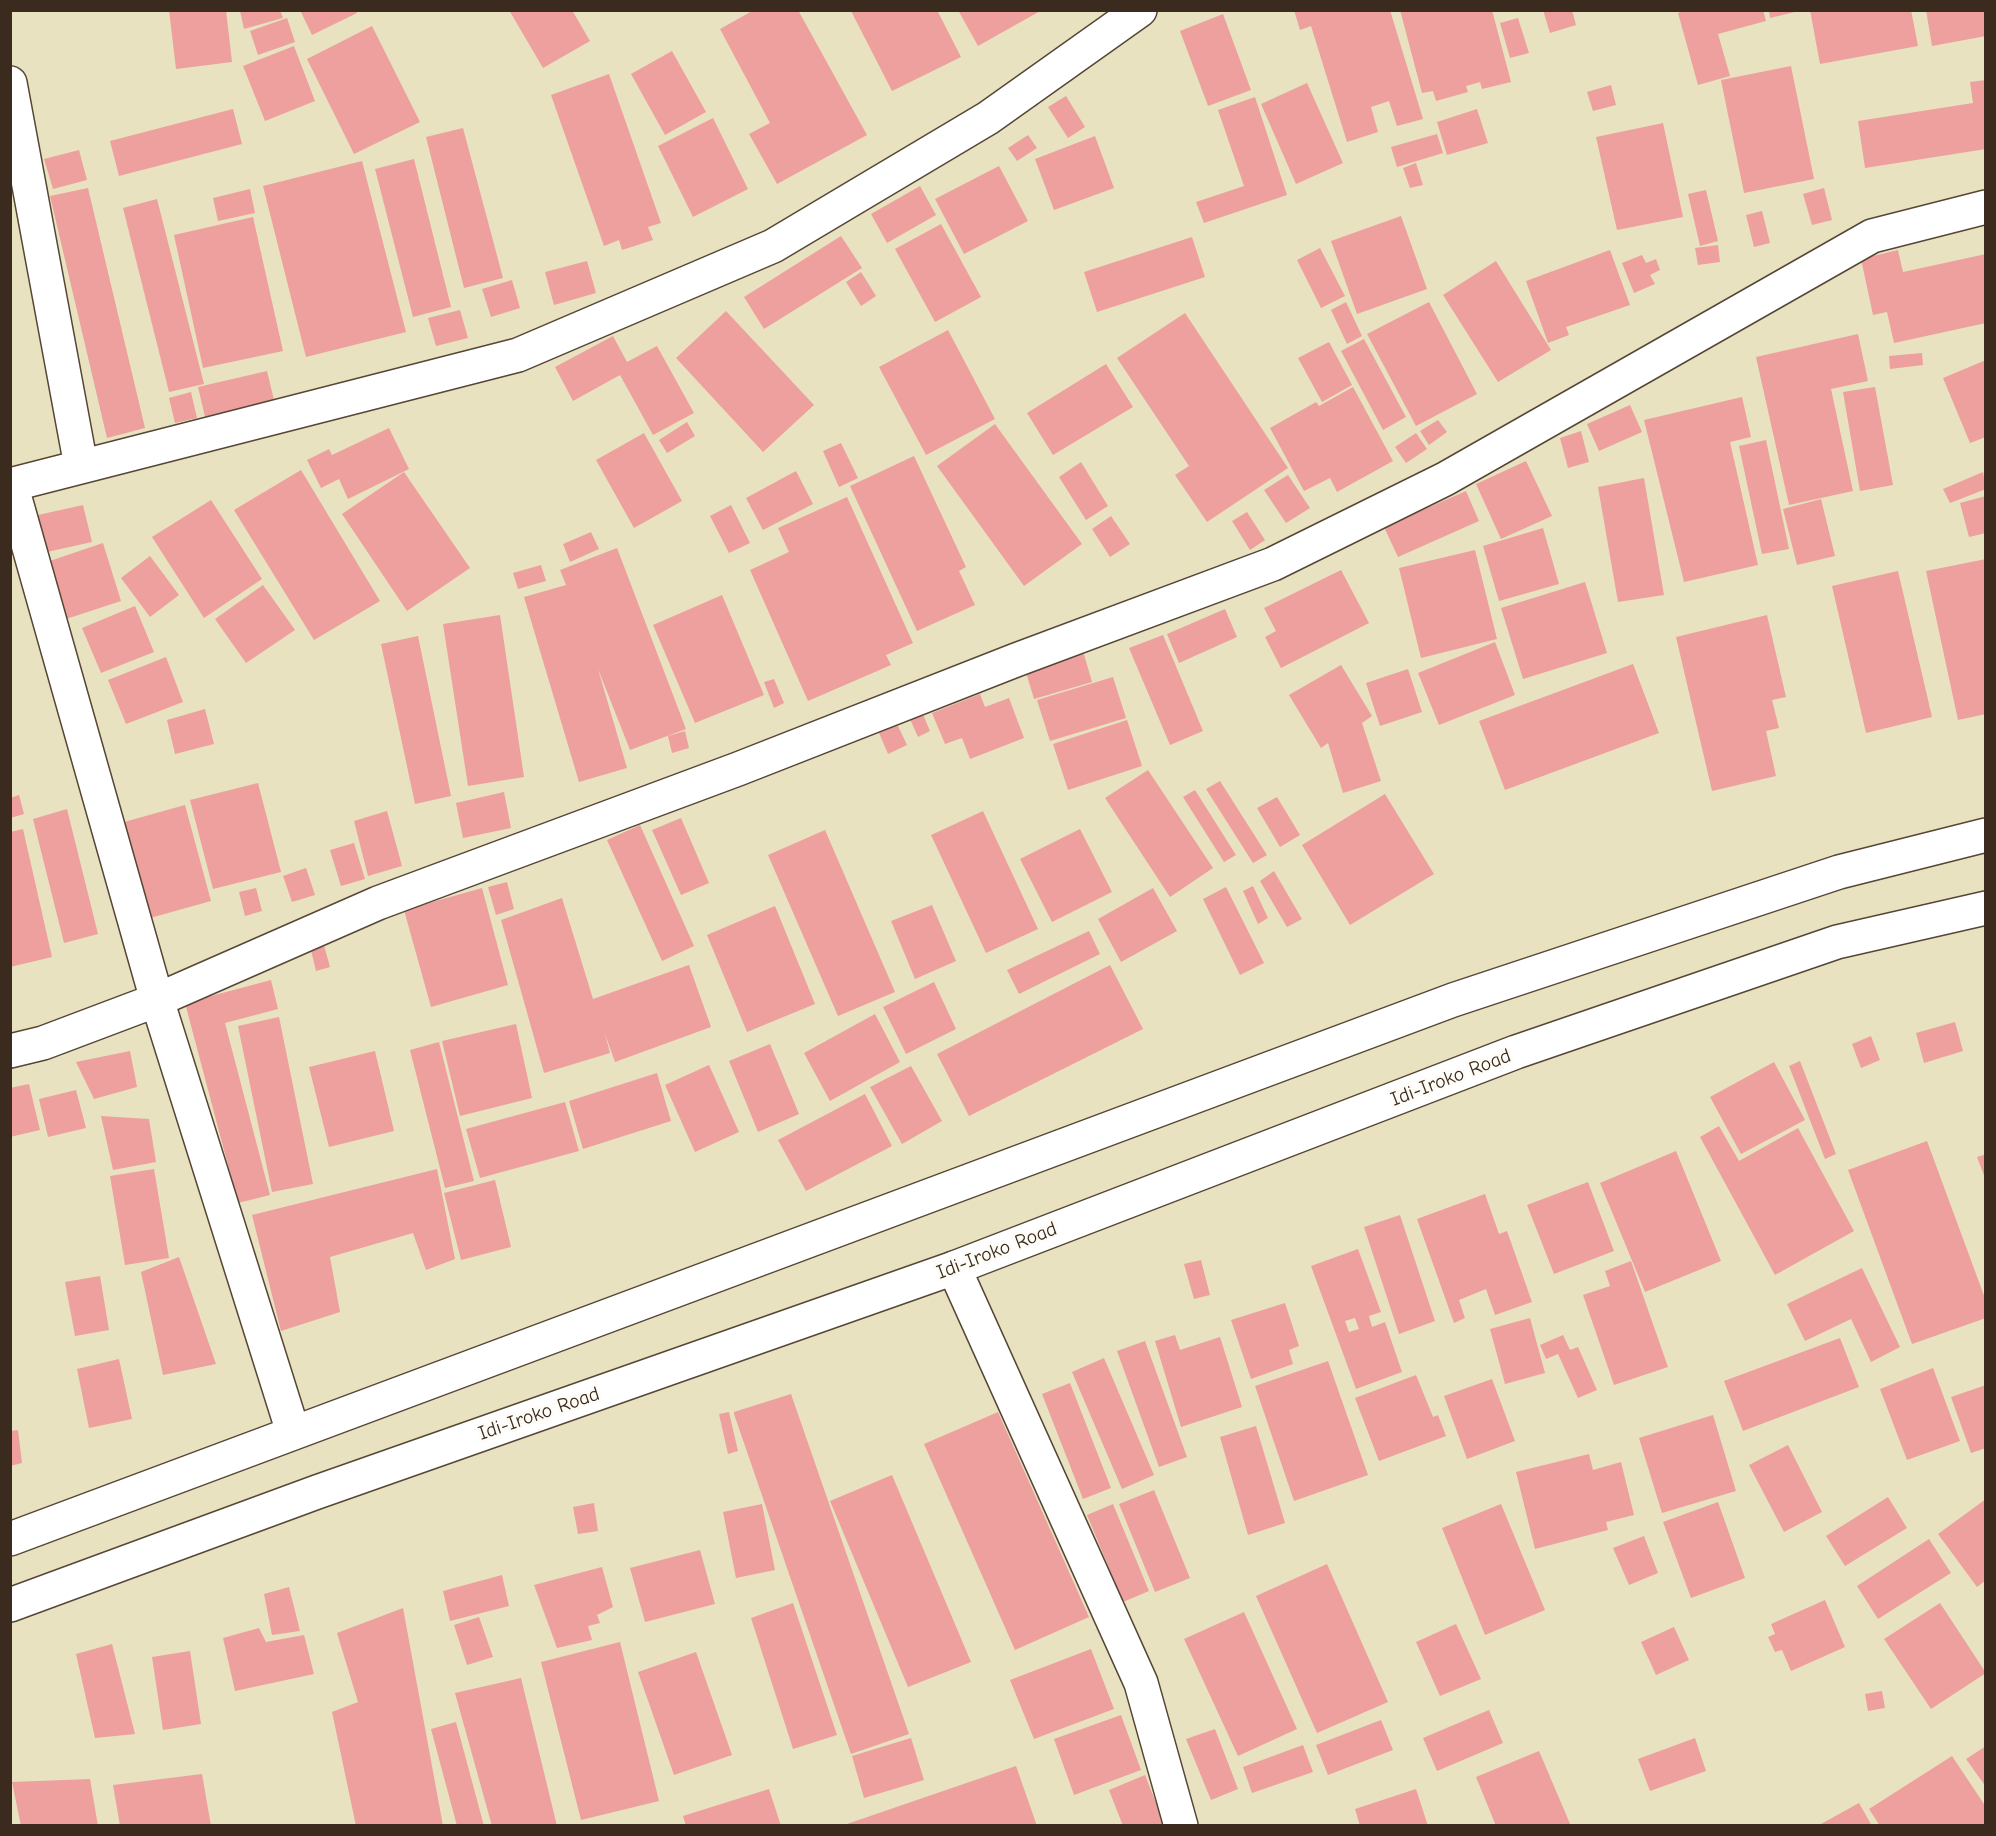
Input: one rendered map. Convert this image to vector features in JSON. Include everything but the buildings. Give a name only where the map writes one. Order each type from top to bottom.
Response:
[{"type":"main road","points":[[293,1432],[157,1000],[11,484],[518,355],[773,246],[988,118],[1140,10]]},
{"type":"main road","points":[[10,83],[81,466]]},
{"type":"main road","points":[[10,1051],[43,1043],[157,1000],[378,903],[738,769],[1016,660],[1273,564],[1445,479],[1872,236],[1986,207]]},
{"type":"main road","points":[[10,1539],[293,1432],[691,1287],[1453,1000],[1839,872],[1986,835]]},
{"type":"main road","name":"Idi-Iroko Road","points":[[10,1605],[317,1492],[954,1268],[1516,1052],[1837,942],[1986,908]]},
{"type":"main road","points":[[954,1268],[1141,1683],[1181,1826]]}]
